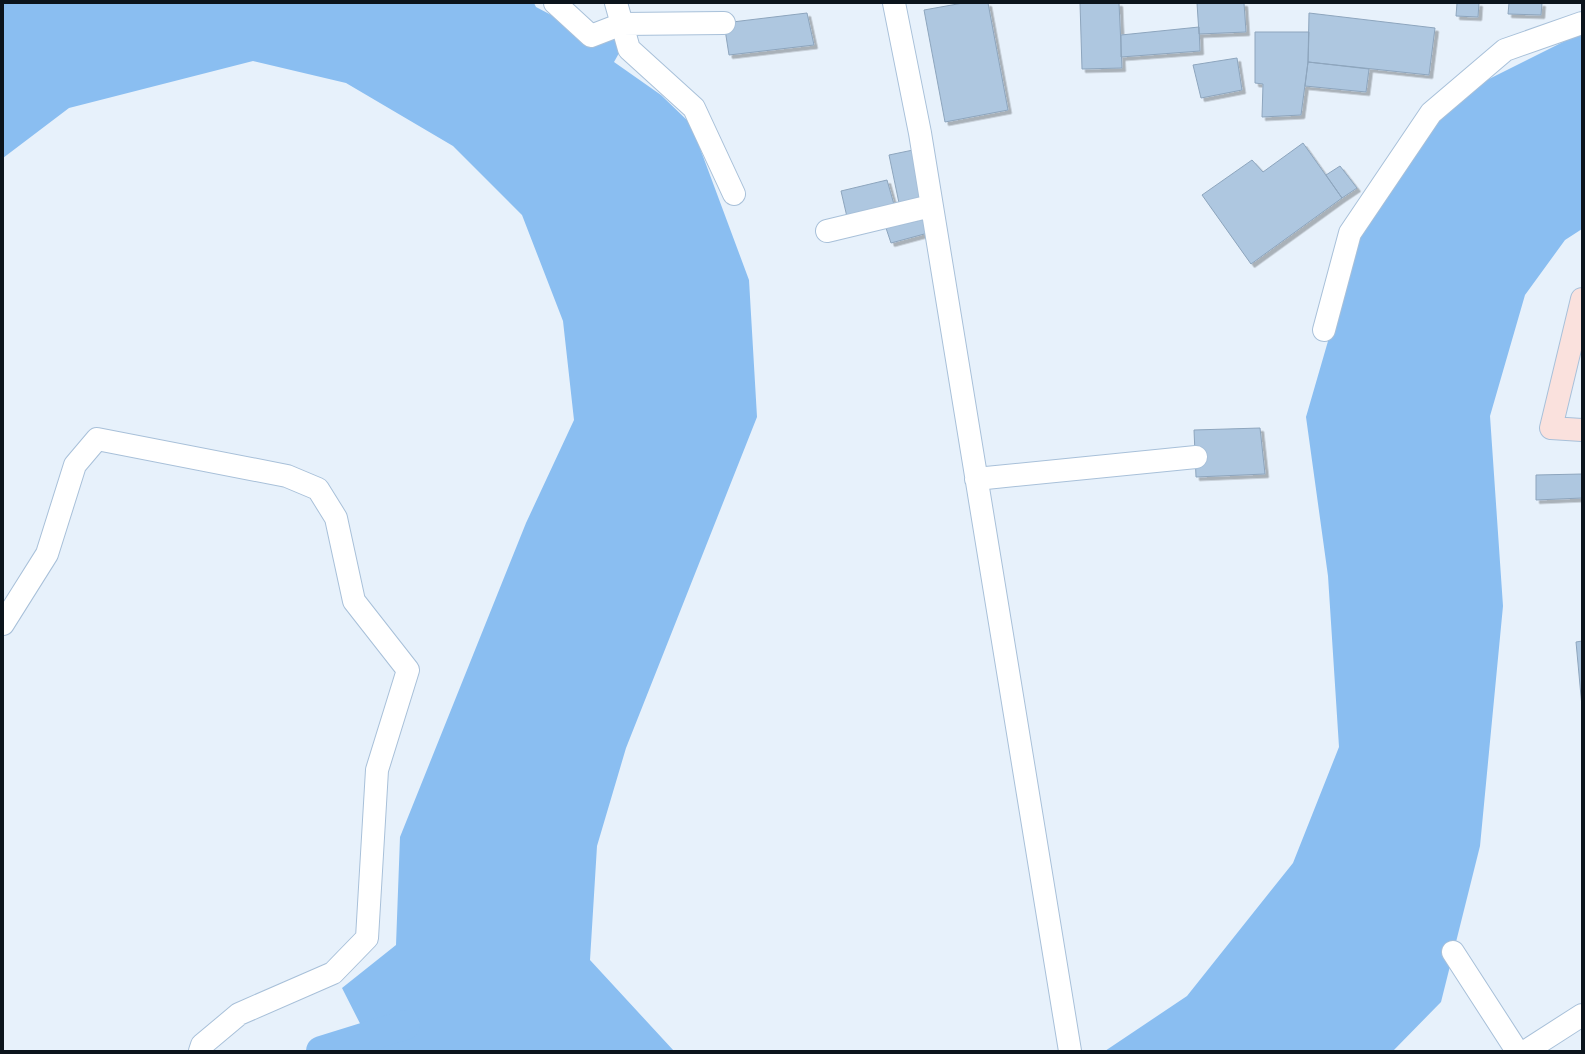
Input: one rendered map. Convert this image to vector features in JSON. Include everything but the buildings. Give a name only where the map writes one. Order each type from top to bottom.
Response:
[{"type":"street","points":[[555,3],[591,36],[622,24],[724,23]]},
{"type":"street","points":[[616,3],[629,49],[694,108],[734,194]]},
{"type":"street","points":[[894,3],[920,133],[1070,1051]]},
{"type":"street","points":[[1324,330],[1350,233],[1431,113],[1505,50],[1582,23]]},
{"type":"street","points":[[827,231],[931,206]]},
{"type":"street","points":[[1582,299],[1576,345],[1551,428],[1582,430]]},
{"type":"street","points":[[3,624],[47,554],[75,465],[97,439],[287,476],[318,489],[336,518],[354,601],[408,670],[377,770],[367,938],[333,973],[239,1014],[202,1045],[200,1051]]},
{"type":"street","points":[[976,479],[1196,457]]},
{"type":"street","points":[[1453,952],[1517,1051]]},
{"type":"street","points":[[1526,1051],[1582,1015]]},
{"type":"water","points":[[3,3],[534,3],[536,7],[591,36],[617,31],[623,46],[614,62],[661,95],[691,124],[749,280],[757,417],[626,748],[597,846],[590,960],[674,1051],[374,1051],[342,988],[396,945],[400,837],[526,523],[574,420],[563,321],[522,215],[453,146],[346,83],[253,61],[69,108],[3,158]]},
{"type":"water","points":[[1582,35],[1582,229],[1565,240],[1525,295],[1490,416],[1503,606],[1480,846],[1441,1002],[1393,1051],[1105,1051],[1187,996],[1293,863],[1339,747],[1328,576],[1306,417],[1364,217],[1461,93],[1573,37]]},
{"type":"waterway","points":[[321,1051],[405,1025]]}]
